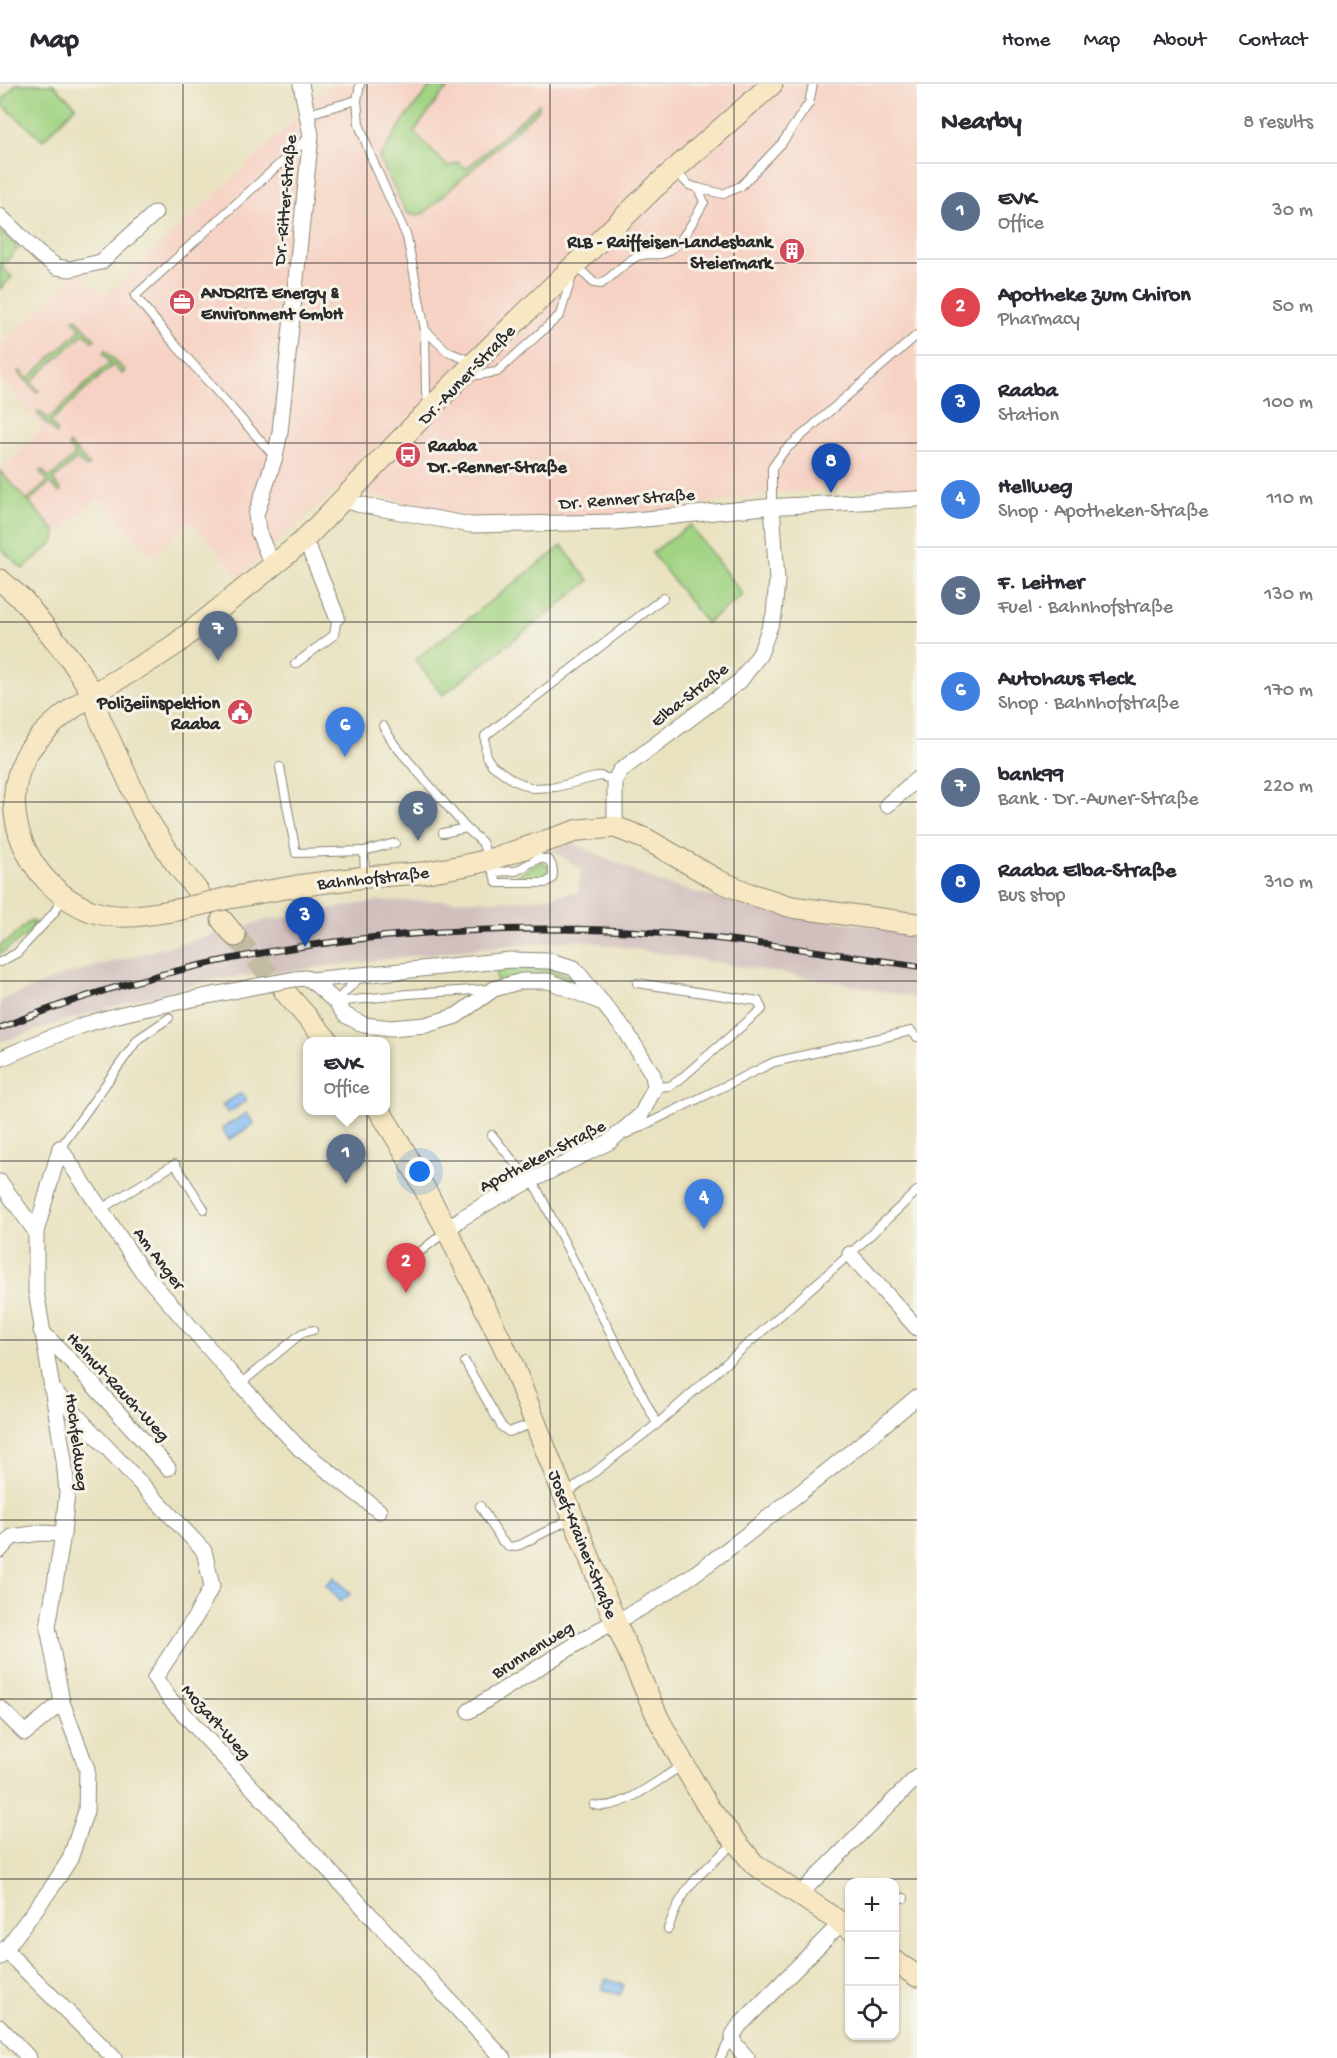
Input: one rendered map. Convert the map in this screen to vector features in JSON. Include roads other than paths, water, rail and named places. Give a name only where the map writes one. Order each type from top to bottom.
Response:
[{"type":"main road","name":"Dr.-Auner-Straße","points":[[93,694],[156,658],[198,627],[302,542],[468,370],[575,265],[674,170],[772,84]]},
{"type":"main road","points":[[0,580],[30,609],[72,661],[93,694],[100,719],[144,814],[174,861],[200,894]]},
{"type":"main road","name":"Bahnhofstraße","points":[[93,694],[56,720],[28,751],[14,782],[11,803],[22,850],[38,874],[64,897],[93,911],[129,917],[177,910],[227,918],[297,886],[365,877],[491,866],[579,830],[615,827],[646,839],[719,881],[750,894],[792,907],[917,924]]},
{"type":"main road","points":[[290,986],[326,1037]]},
{"type":"main road","name":"Josef-Krainer-Straße","points":[[382,1115],[447,1230],[512,1363],[616,1623],[658,1718],[708,1807],[754,1864],[845,1922]]},
{"type":"main road","points":[[899,1964],[917,1976]]},
{"type":"street","name":"Dr.-Ritter-Straße","points":[[275,564],[267,553],[258,531],[256,515],[275,457],[280,432],[311,135],[301,84]]},
{"type":"street","points":[[0,216],[40,255],[57,267],[70,269],[100,262],[155,213]]},
{"type":"street","name":"Dr. Renner Straße","points":[[342,500],[471,525],[615,522],[772,506],[917,499]]},
{"type":"street","name":"Elba-Straße","points":[[615,780],[620,771],[740,681],[760,654],[774,615],[777,580],[772,506]]},
{"type":"street","points":[[302,542],[310,551],[336,617]]},
{"type":"street","points":[[886,805],[917,779]]},
{"type":"street","points":[[615,780],[615,827]]},
{"type":"street","points":[[488,961],[494,989]]},
{"type":"street","points":[[312,980],[488,961],[550,961],[574,968],[606,1004],[653,1075],[655,1087],[641,1115],[609,1142]]},
{"type":"street","points":[[0,1059],[83,1025],[144,1009],[247,988],[290,986],[306,978],[312,980],[336,1002],[345,1016],[363,1026],[391,1028],[426,1025],[456,1017],[494,989],[522,981],[549,981],[606,1004]]},
{"type":"street","name":"Apotheken-Straße","points":[[447,1230],[494,1199],[609,1142]]},
{"type":"street","name":"Am Anger","points":[[60,1148],[142,1271],[240,1384],[299,1448],[379,1511]]},
{"type":"street","name":"Hochfeldweg","points":[[2,1953],[52,1887],[70,1858],[86,1811],[87,1769],[62,1702],[48,1627],[63,1534],[67,1492],[64,1460],[36,1291],[36,1232],[60,1148]]},
{"type":"street","points":[[0,1182],[36,1232]]},
{"type":"street","points":[[850,1254],[917,1328]]},
{"type":"street","name":"Helmut-Rauch-Weg","points":[[41,1331],[78,1368],[168,1468]]},
{"type":"street","name":"Mozart-Weg","points":[[51,1388],[204,1551],[212,1586],[196,1616],[155,1678],[169,1698],[503,2058]]},
{"type":"street","name":"Brunnenweg","points":[[469,1711],[597,1631],[616,1623],[706,1567],[864,1442],[917,1396]]},
{"type":"street","points":[[0,1550],[12,1537],[40,1533],[63,1534]]},
{"type":"street","points":[[0,1708],[25,1733],[62,1702]]},
{"type":"street","points":[[799,1895],[917,1777]]},
{"type":"street","points":[[747,2058],[734,2043],[733,2035],[739,2026],[845,1924]]},
{"type":"street","points":[[2,1953],[114,2058]]},
{"type":"street","points":[[0,2027],[29,2058]]},
{"type":"lane","points":[[360,84],[357,100],[359,124],[407,237],[425,330],[426,394],[431,409]]},
{"type":"lane","points":[[674,170],[689,184],[723,194],[741,186],[782,143],[809,103],[813,84]]},
{"type":"lane","points":[[308,114],[357,100]]},
{"type":"lane","points":[[275,457],[135,296],[311,135]]},
{"type":"lane","points":[[575,265],[594,283],[601,284],[636,256],[663,254],[671,251],[681,240],[704,202],[698,188]]},
{"type":"lane","points":[[425,330],[468,370]]},
{"type":"lane","points":[[772,506],[772,468],[784,451],[917,335]]},
{"type":"lane","points":[[615,780],[600,776],[556,787],[532,788],[513,780],[492,765],[486,756],[485,736],[663,598]]},
{"type":"lane","points":[[295,664],[333,635],[336,617]]},
{"type":"lane","points":[[383,726],[394,744],[466,828],[482,842],[497,883],[545,883],[552,879],[554,873],[549,860],[539,858],[516,871],[491,866]]},
{"type":"lane","points":[[280,767],[296,853],[364,852],[395,843]]},
{"type":"lane","points":[[443,834],[466,828]]},
{"type":"lane","points":[[364,852],[365,877]]},
{"type":"lane","points":[[0,962],[17,953],[53,914],[64,897]]},
{"type":"lane","points":[[336,1002],[362,975]]},
{"type":"lane","points":[[637,983],[758,1001],[762,1009],[678,1081],[670,1086],[655,1087]]},
{"type":"lane","points":[[336,1002],[408,994],[494,989]]},
{"type":"lane","name":"Hochfeldweg","points":[[60,1148],[138,1040],[169,1018]]},
{"type":"lane","name":"Apotheken-Straße","points":[[609,1142],[774,1062],[911,1030],[917,1037]]},
{"type":"lane","points":[[492,1135],[523,1173],[533,1180],[657,1424]]},
{"type":"lane","points":[[101,1209],[175,1164],[204,1209]]},
{"type":"lane","points":[[564,1496],[657,1424],[850,1254],[917,1191]]},
{"type":"lane","points":[[416,1255],[440,1238],[447,1230]]},
{"type":"lane","points":[[240,1384],[302,1333],[313,1330]]},
{"type":"lane","points":[[465,1362],[502,1427],[508,1432],[535,1422]]},
{"type":"lane","points":[[480,1506],[502,1541],[510,1547],[520,1545],[573,1517]]},
{"type":"lane","points":[[594,1805],[604,1808],[623,1801],[684,1765]]},
{"type":"lane","points":[[668,1929],[675,1908],[687,1888],[736,1842]]},
{"type":"lane","points":[[899,1898],[904,1898]]},
{"type":"lane","points":[[720,2058],[733,2035]]},
{"type":"water","points":[[241,1093],[246,1101],[228,1113],[222,1105]]},
{"type":"water","points":[[247,1113],[254,1124],[229,1140],[222,1128]]},
{"type":"water","points":[[334,1577],[350,1594],[341,1602],[326,1585]]},
{"type":"water","points":[[606,1979],[624,1985],[620,1995],[602,1989]]},
{"type":"tunnel","points":[[235,936],[285,992]]},
{"type":"railway","points":[[0,1028],[72,1001],[146,979],[221,961],[297,947],[374,937],[452,931],[529,929],[645,932],[762,944],[917,966]]},
{"type":"place","name":"RLB - Raiffeisen-Landesbank Steiermark","points":[[792,251]]},
{"type":"place","name":"ANDRITZ Energy & Environment GmbH","points":[[182,302]]},
{"type":"place","name":"Raaba Dr.-Renner-Straße","points":[[408,455]]},
{"type":"place","name":"Raaba Elba-Straße","points":[[831,493]]},
{"type":"place","name":"bank99","points":[[218,661]]},
{"type":"place","name":"Polizeiinspektion Raaba","points":[[240,712]]},
{"type":"place","name":"Autohaus Fleck","points":[[345,757]]},
{"type":"place","name":"F. Leitner","points":[[418,841]]},
{"type":"place","name":"Raaba","points":[[305,947]]},
{"type":"place","name":"EVK","points":[[346,1184]]},
{"type":"place","name":"Hellweg","points":[[704,1229]]},
{"type":"place","name":"Apotheke zum Chiron","points":[[406,1293]]}]
